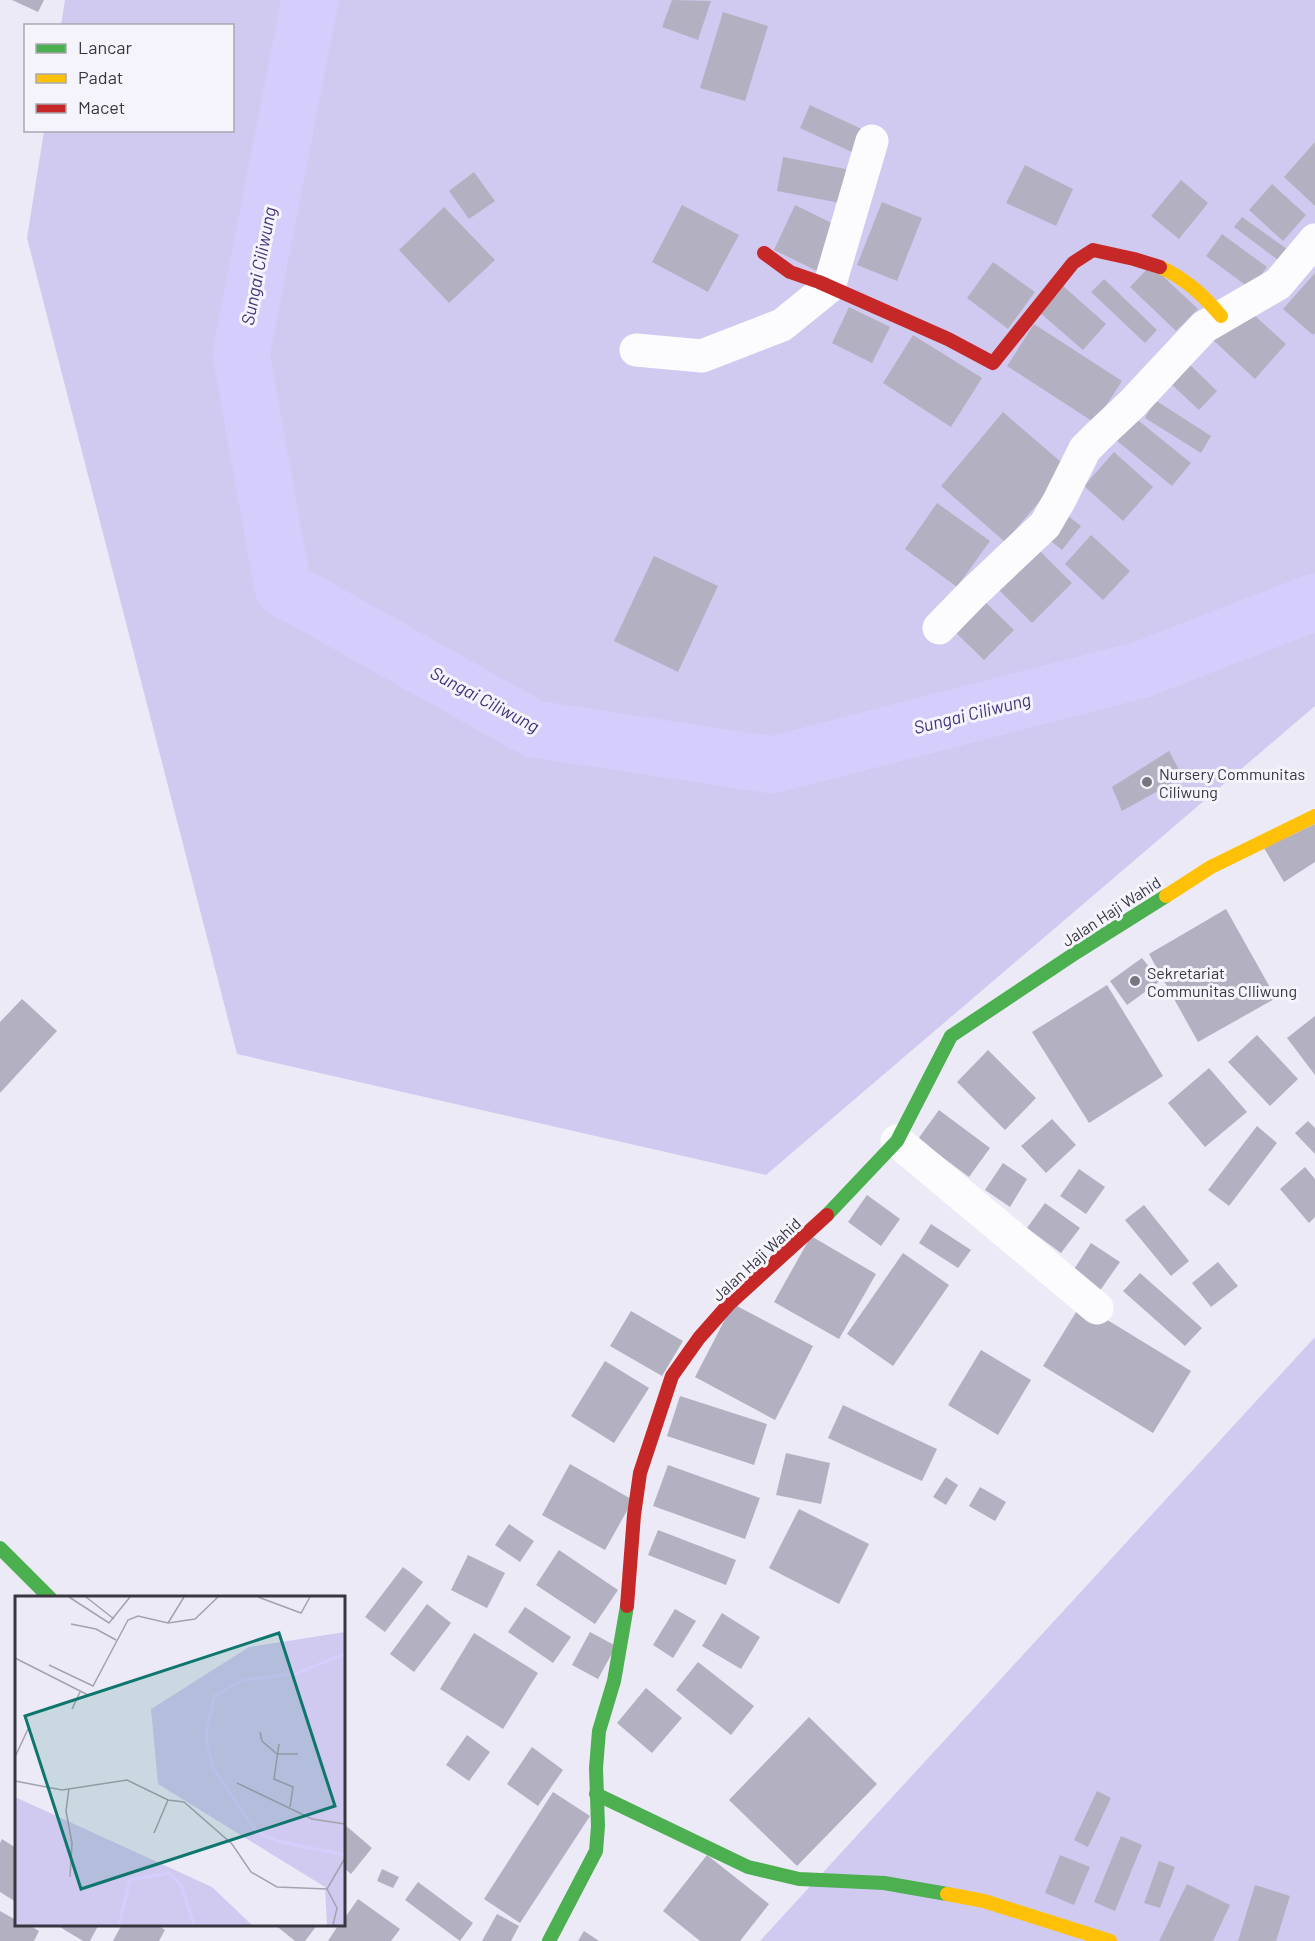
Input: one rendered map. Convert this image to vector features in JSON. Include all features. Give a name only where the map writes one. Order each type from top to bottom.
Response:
[{"type":"street","points":[[636,350],[702,356],[782,325],[829,287],[872,141]]},
{"type":"street","points":[[939,628],[1045,525],[1086,449],[1204,327],[1278,284],[1315,240]]},
{"type":"street","points":[[764,253],[790,272],[948,339],[993,363],[1073,263],[1093,250],[1147,262],[1172,272],[1195,288],[1221,316]]},
{"type":"street","name":"Jalan Haji Wahid","points":[[549,1941],[596,1851],[598,1826],[596,1794],[600,1731],[614,1681],[627,1606],[634,1515],[640,1473],[672,1376],[699,1338],[729,1304],[825,1217],[897,1142],[951,1036],[1211,867],[1315,816]]},
{"type":"street","points":[[897,1142],[1097,1308]]},
{"type":"street","points":[[0,1548],[48,1596]]},
{"type":"street","points":[[596,1794],[748,1867],[799,1879],[884,1883],[984,1901],[1110,1941]]},
{"type":"shaded area","points":[[65,0],[1315,0],[1315,706],[766,1175],[237,1054],[27,238],[44,132],[234,132],[234,24],[61,24]]},
{"type":"shaded area","points":[[1315,1337],[1315,1941],[760,1941]]},
{"type":"building","points":[[12,0],[44,0],[38,12]]},
{"type":"building","points":[[672,0],[711,1],[698,40],[662,27]]},
{"type":"building","points":[[723,12],[768,26],[745,101],[700,88]]},
{"type":"building","points":[[810,105],[866,131],[856,154],[800,128]]},
{"type":"building","points":[[1315,142],[1315,206],[1284,177]]},
{"type":"building","points":[[783,157],[846,169],[840,203],[777,191]]},
{"type":"building","points":[[1025,165],[1073,189],[1056,226],[1006,203]]},
{"type":"building","points":[[474,172],[495,201],[469,219],[449,191]]},
{"type":"building","points":[[1181,180],[1208,203],[1179,239],[1151,216]]},
{"type":"building","points":[[1272,184],[1306,215],[1283,241],[1249,210]]},
{"type":"building","points":[[882,202],[922,218],[897,281],[857,265]]},
{"type":"building","points":[[682,205],[739,235],[708,292],[652,262]]},
{"type":"building","points":[[795,205],[844,229],[823,274],[774,250]]},
{"type":"building","points":[[444,207],[495,260],[449,303],[399,250]]},
{"type":"building","points":[[1242,217],[1294,254],[1286,266],[1234,227]]},
{"type":"building","points":[[1222,234],[1267,267],[1251,289],[1206,256]]},
{"type":"building","points":[[993,262],[1035,292],[1008,329],[967,298]]},
{"type":"building","points":[[1151,265],[1198,309],[1176,331],[1130,287]]},
{"type":"building","points":[[1315,273],[1315,333],[1313,335],[1283,309]]},
{"type":"building","points":[[1104,279],[1157,330],[1145,343],[1091,292]]},
{"type":"building","points":[[1062,285],[1106,324],[1083,350],[1039,312]]},
{"type":"building","points":[[1244,306],[1286,344],[1255,379],[1213,340]]},
{"type":"building","points":[[849,307],[890,327],[872,363],[832,343]]},
{"type":"building","points":[[1034,324],[1122,381],[1095,423],[1007,366]]},
{"type":"building","points":[[913,335],[982,378],[951,427],[883,383]]},
{"type":"building","points":[[1189,364],[1217,391],[1199,410],[1170,383]]},
{"type":"building","points":[[1155,400],[1211,436],[1201,453],[1145,418]]},
{"type":"building","points":[[1003,412],[1068,468],[1005,542],[941,486]]},
{"type":"building","points":[[1134,417],[1191,463],[1172,486],[1116,440]]},
{"type":"building","points":[[1114,452],[1153,487],[1123,521],[1084,486]]},
{"type":"building","points":[[937,503],[990,541],[957,587],[905,549]]},
{"type":"building","points":[[1063,512],[1081,526],[1062,550],[1044,536]]},
{"type":"building","points":[[1091,535],[1130,571],[1103,600],[1065,564]]},
{"type":"building","points":[[1035,546],[1072,583],[1032,623],[995,586]]},
{"type":"building","points":[[654,556],[718,586],[678,672],[614,641]]},
{"type":"building","points":[[978,595],[1014,630],[984,660],[948,625]]},
{"type":"building","name":"Nursery Communitas Ciliwung","points":[[1169,751],[1183,777],[1122,811],[1112,787]]},
{"type":"building","points":[[1315,824],[1315,862],[1284,882],[1264,848]]},
{"type":"building","points":[[1226,909],[1276,998],[1198,1042],[1149,954]]},
{"type":"building","name":"Sekretariat Communitas CIliwung","points":[[1142,958],[1160,981],[1127,1005],[1110,981]]},
{"type":"building","points":[[1107,985],[1163,1076],[1089,1123],[1032,1032]]},
{"type":"building","points":[[22,999],[57,1031],[0,1093],[0,1022]]},
{"type":"building","points":[[1315,1016],[1315,1075],[1287,1038]]},
{"type":"building","points":[[1257,1035],[1298,1079],[1270,1106],[1228,1062]]},
{"type":"building","points":[[988,1050],[1036,1098],[1005,1130],[957,1082]]},
{"type":"building","points":[[1209,1068],[1247,1112],[1205,1147],[1168,1103]]},
{"type":"building","points":[[939,1110],[990,1148],[969,1177],[918,1139]]},
{"type":"building","points":[[1052,1119],[1076,1145],[1046,1173],[1021,1146]]},
{"type":"building","points":[[1308,1121],[1315,1128],[1315,1154],[1295,1133]]},
{"type":"building","points":[[1257,1126],[1277,1143],[1229,1206],[1208,1190]]},
{"type":"building","points":[[1003,1163],[1027,1179],[1010,1207],[985,1190]]},
{"type":"building","points":[[1305,1167],[1315,1179],[1315,1217],[1309,1223],[1280,1189]]},
{"type":"building","points":[[1079,1169],[1105,1187],[1086,1214],[1060,1196]]},
{"type":"building","points":[[867,1195],[900,1219],[881,1246],[848,1222]]},
{"type":"building","points":[[1045,1203],[1080,1228],[1061,1253],[1027,1228]]},
{"type":"building","points":[[1144,1205],[1189,1261],[1171,1276],[1125,1220]]},
{"type":"building","points":[[931,1224],[971,1250],[958,1268],[919,1243]]},
{"type":"building","points":[[811,1236],[876,1274],[839,1339],[774,1302]]},
{"type":"building","points":[[1091,1243],[1120,1262],[1099,1292],[1071,1274]]},
{"type":"building","points":[[903,1253],[949,1285],[893,1366],[847,1334]]},
{"type":"building","points":[[1218,1262],[1238,1286],[1211,1307],[1192,1283]]},
{"type":"building","points":[[1140,1273],[1202,1328],[1185,1346],[1123,1291]]},
{"type":"building","points":[[733,1304],[813,1346],[775,1420],[695,1377]]},
{"type":"building","points":[[1081,1304],[1191,1371],[1153,1433],[1043,1366]]},
{"type":"building","points":[[631,1311],[683,1341],[662,1376],[610,1346]]},
{"type":"building","points":[[981,1350],[1031,1380],[998,1435],[948,1405]]},
{"type":"building","points":[[605,1361],[649,1388],[614,1443],[571,1416]]},
{"type":"building","points":[[680,1396],[767,1424],[754,1465],[667,1436]]},
{"type":"building","points":[[843,1405],[937,1449],[922,1481],[828,1438]]},
{"type":"building","points":[[786,1453],[830,1463],[821,1504],[776,1495]]},
{"type":"building","points":[[570,1464],[633,1500],[605,1550],[542,1515]]},
{"type":"building","points":[[668,1465],[760,1498],[745,1539],[653,1506]]},
{"type":"building","points":[[946,1477],[958,1485],[946,1505],[933,1497]]},
{"type":"building","points":[[980,1487],[1006,1502],[995,1521],[969,1506]]},
{"type":"building","points":[[799,1509],[869,1544],[839,1604],[769,1568]]},
{"type":"building","points":[[509,1524],[534,1541],[520,1562],[495,1545]]},
{"type":"building","points":[[658,1530],[736,1560],[726,1585],[648,1555]]},
{"type":"building","points":[[559,1550],[618,1590],[595,1624],[536,1585]]},
{"type":"building","points":[[468,1555],[505,1573],[487,1608],[451,1590]]},
{"type":"building","points":[[403,1567],[423,1582],[385,1632],[365,1617]]},
{"type":"building","points":[[427,1604],[451,1623],[414,1672],[390,1654]]},
{"type":"building","points":[[525,1607],[571,1637],[553,1663],[508,1632]]},
{"type":"building","points":[[675,1609],[696,1621],[673,1658],[653,1645]]},
{"type":"building","points":[[722,1613],[760,1637],[741,1669],[702,1646]]},
{"type":"building","points":[[590,1632],[616,1646],[598,1679],[572,1665]]},
{"type":"building","points":[[474,1633],[538,1673],[503,1729],[440,1689]]},
{"type":"building","points":[[698,1662],[754,1706],[731,1735],[676,1690]]},
{"type":"building","points":[[646,1688],[682,1718],[652,1753],[617,1723]]},
{"type":"building","points":[[809,1717],[877,1784],[797,1866],[729,1800]]},
{"type":"building","points":[[467,1735],[490,1752],[469,1781],[446,1765]]},
{"type":"building","points":[[532,1747],[563,1770],[538,1806],[507,1784]]},
{"type":"building","points":[[1097,1791],[1111,1798],[1088,1847],[1074,1840]]},
{"type":"building","points":[[553,1792],[590,1816],[520,1923],[484,1899]]},
{"type":"building","points":[[345,1825],[372,1848],[351,1874],[345,1869]]},
{"type":"building","points":[[1121,1836],[1142,1845],[1115,1911],[1094,1902]]},
{"type":"building","points":[[2,1839],[15,1847],[15,1901],[0,1892],[0,1843]]},
{"type":"building","points":[[707,1855],[769,1904],[740,1941],[700,1941],[663,1911]]},
{"type":"building","points":[[1060,1855],[1090,1867],[1074,1905],[1045,1893]]},
{"type":"building","points":[[1159,1861],[1175,1867],[1160,1908],[1144,1903]]},
{"type":"building","points":[[382,1869],[399,1877],[393,1888],[377,1881]]},
{"type":"building","points":[[418,1882],[473,1923],[460,1941],[405,1900]]},
{"type":"building","points":[[1187,1884],[1230,1905],[1213,1941],[1159,1941]]},
{"type":"building","points":[[1255,1885],[1290,1896],[1276,1941],[1238,1941]]},
{"type":"building","points":[[358,1899],[400,1929],[391,1941],[328,1941],[338,1926],[345,1926],[345,1918]]},
{"type":"building","points":[[0,1911],[15,1919],[15,1926],[30,1926],[39,1931],[34,1941],[0,1941]]},
{"type":"building","points":[[497,1914],[519,1926],[511,1941],[482,1941]]},
{"type":"building","points":[[58,1926],[98,1926],[90,1941],[83,1941]]},
{"type":"building","points":[[121,1926],[158,1926],[165,1930],[159,1941],[113,1941]]},
{"type":"building","points":[[276,1926],[316,1926],[305,1941],[295,1941]]},
{"type":"building","points":[[584,1931],[599,1941],[578,1941]]},
{"type":"waterway","name":"Sungai Ciliwung","points":[[310,0],[241,354],[283,588],[534,729],[772,765],[1140,670],[1315,602]]},
{"type":"traffic: fast","points":[[827,1215],[897,1141],[951,1036],[1166,896]]},
{"type":"traffic: fast","points":[[0,1548],[48,1596]]},
{"type":"traffic: fast","points":[[549,1941],[596,1851],[598,1826],[596,1768],[599,1731],[614,1681],[627,1606]]},
{"type":"traffic: fast","points":[[596,1794],[748,1867],[799,1879],[884,1883],[947,1894]]},
{"type":"traffic: slow","points":[[1160,267],[1194,288],[1221,316]]},
{"type":"traffic: slow","points":[[1166,896],[1211,867],[1315,816]]},
{"type":"traffic: slow","points":[[947,1894],[984,1901],[1110,1941]]},
{"type":"traffic: jam","points":[[764,253],[790,272],[819,282],[948,339],[993,363],[1073,263],[1093,250],[1160,267]]},
{"type":"traffic: jam","points":[[627,1606],[634,1515],[640,1473],[672,1376],[699,1338],[729,1304],[827,1215]]},
{"type":"place","name":"Nursery Communitas Ciliwung","points":[[1147,782]]},
{"type":"place","name":"Sekretariat Communitas CIliwung","points":[[1135,981]]}]
